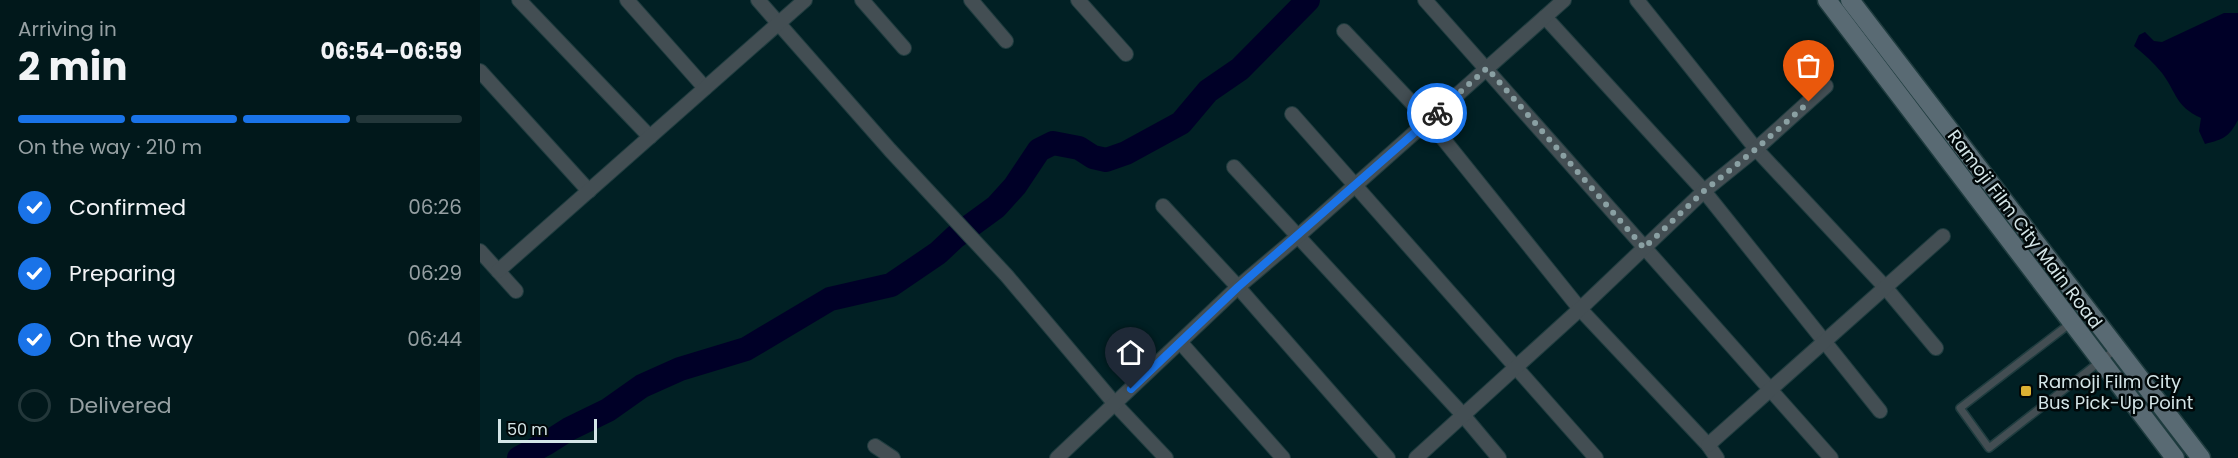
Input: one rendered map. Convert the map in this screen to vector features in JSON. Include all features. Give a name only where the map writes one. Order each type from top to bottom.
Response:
[{"type":"street","points":[[519,0],[650,137]]},
{"type":"street","points":[[627,0],[705,88]]},
{"type":"street","points":[[758,0],[1007,276],[1115,404],[1166,458]]},
{"type":"street","points":[[498,271],[805,0]]},
{"type":"street","points":[[862,0],[904,48]]},
{"type":"street","points":[[971,0],[1006,41]]},
{"type":"street","points":[[1078,0],[1126,54]]},
{"type":"street","points":[[1425,0],[1831,458]]},
{"type":"street","points":[[1057,458],[1238,287],[1564,0]]},
{"type":"street","points":[[1637,0],[1756,149],[1885,287],[1936,348]]},
{"type":"street","name":"Ramoji Film City Main Road","points":[[1827,0],[2175,458]]},
{"type":"street","name":"Ramoji Film City Main Road","points":[[1850,0],[2201,458]]},
{"type":"street","points":[[1545,17],[1704,191],[1880,411]]},
{"type":"street","points":[[1344,31],[1428,120],[1580,309],[1708,445],[1717,458]]},
{"type":"street","points":[[480,70],[589,191]]},
{"type":"street","points":[[1416,458],[1580,309],[1704,191],[1756,149],[1826,86]]},
{"type":"street","points":[[1292,114],[1596,458]]},
{"type":"street","points":[[1234,167],[1499,458]]},
{"type":"street","points":[[1163,206],[1238,287],[1388,458]]},
{"type":"street","points":[[1708,445],[1943,236]]},
{"type":"street","points":[[480,251],[516,291]]},
{"type":"street","points":[[1180,343],[1283,458]]},
{"type":"street","points":[[875,446],[893,458]]},
{"type":"lane","points":[[2072,322],[1960,408],[1989,448],[2117,348]]},
{"type":"water","points":[[2224,13],[2238,13],[2238,120],[2225,136],[2205,144],[2199,131],[2201,118],[2181,104],[2162,73],[2134,46],[2139,35],[2145,32],[2154,41],[2162,42]]},
{"type":"waterway","points":[[519,458],[608,410],[642,386],[680,369],[746,349],[830,299],[891,285],[938,253],[955,237],[996,207],[1015,186],[1039,150],[1053,143],[1079,148],[1093,157],[1106,160],[1126,153],[1181,123],[1208,91],[1240,69],[1308,0]]},
{"type":"way so far","points":[[1437,113],[1487,68],[1644,248],[1704,191],[1809,102]]},
{"type":"place","name":"Ramoji Film City Bus Pick-Up Point","points":[[2026,391]]},
{"type":"route","points":[[1131,389],[1238,287],[1437,113]]}]
